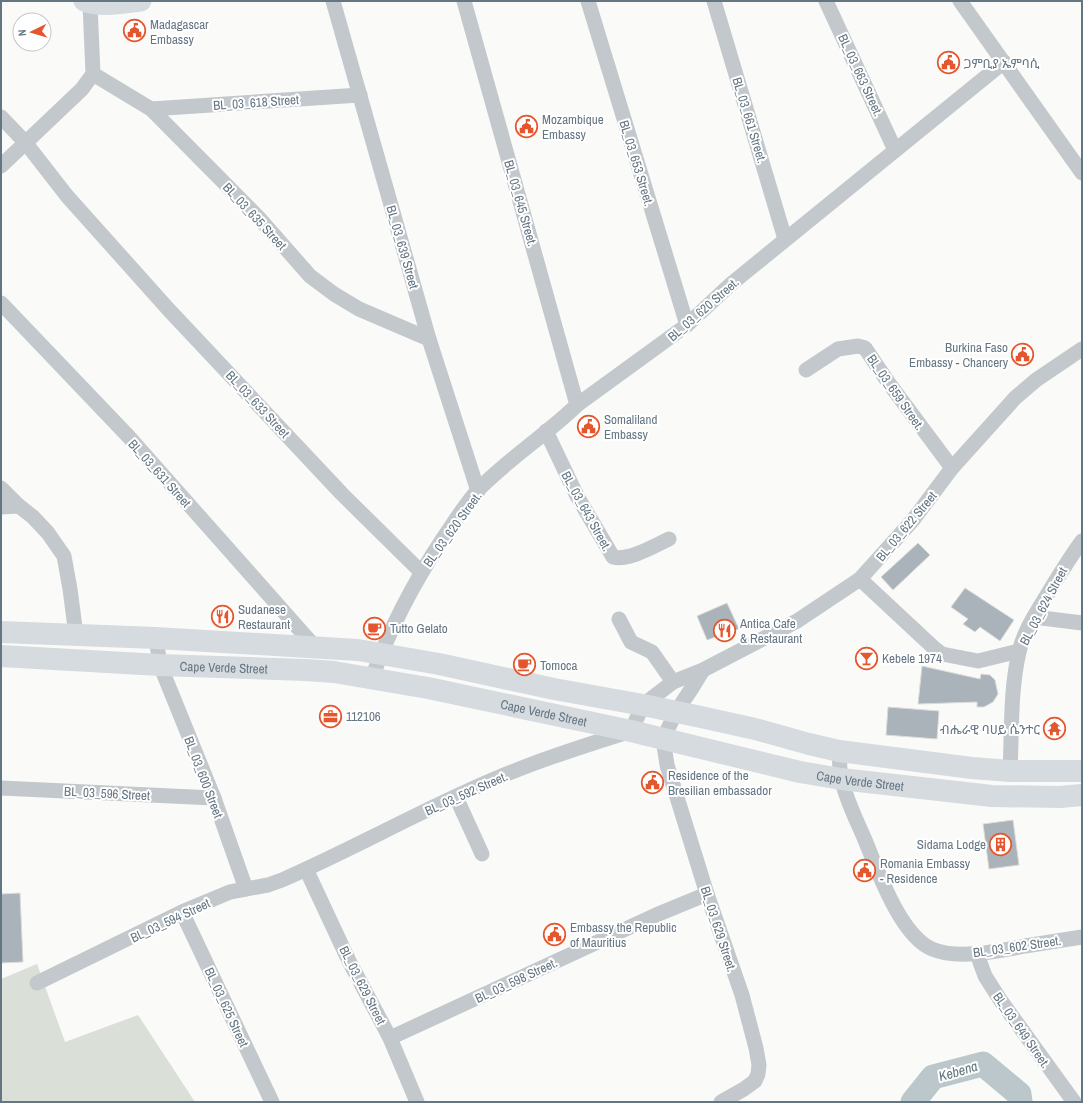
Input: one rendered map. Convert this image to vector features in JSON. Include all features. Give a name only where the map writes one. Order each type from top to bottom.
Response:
[{"type":"main road","name":"Cape Verde Street","points":[[1,632],[156,638],[358,650],[381,653],[554,689],[643,705],[754,729],[839,751],[972,768],[1010,771],[1082,771]]},
{"type":"main road","name":"Cape Verde Street","points":[[1,656],[160,665],[306,670],[372,678],[631,731],[800,772],[841,779],[992,796],[1060,797],[1082,795]]},
{"type":"street","points":[[1,166],[82,89],[93,74],[87,2],[110,4],[141,1]]},
{"type":"street","name":"BL_03_639 Street","points":[[333,1],[429,339],[478,491]]},
{"type":"street","name":"BL_03_645 Street.","points":[[464,1],[577,405]]},
{"type":"street","name":"BL_03_653 Street.","points":[[588,1],[687,325]]},
{"type":"street","name":"BL_03_661 Street.","points":[[714,1],[786,239]]},
{"type":"street","name":"BL_03_663 Street.","points":[[826,1],[895,150]]},
{"type":"street","points":[[960,1],[1082,173]]},
{"type":"street","name":"BL_03_620 Street.","points":[[421,572],[458,517],[478,491],[509,462],[565,417],[577,405],[687,325],[731,284],[1004,62]]},
{"type":"street","name":"BL_03_635 Street","points":[[93,74],[151,109],[260,218],[310,276],[334,294],[359,309],[429,339]]},
{"type":"street","name":"BL_03_618 Street","points":[[151,109],[360,95]]},
{"type":"street","name":"BL_03_633 Street","points":[[1,117],[25,142],[67,196],[170,310],[342,494],[421,572]]},
{"type":"street","name":"BL_03_631 Street","points":[[1,304],[129,437],[315,647]]},
{"type":"street","name":"BL_03_659 Street.","points":[[806,370],[838,349],[858,346],[865,348],[888,382],[952,468]]},
{"type":"street","name":"BL_03_622 Street","points":[[643,705],[673,682],[703,670],[797,621],[860,579],[913,520],[952,468],[1015,398],[1036,380],[1082,349]]},
{"type":"street","name":"BL_03_643 Street.","points":[[546,431],[577,496],[613,557],[620,558],[640,552],[669,538]]},
{"type":"street","points":[[1,488],[48,533],[64,556],[76,635]]},
{"type":"street","points":[[1,507],[19,506]]},
{"type":"street","name":"BL_03_624 Street","points":[[1010,771],[1014,691],[1019,652],[1034,617],[1072,554],[1082,541]]},
{"type":"street","points":[[372,678],[389,633],[421,572]]},
{"type":"street","points":[[860,579],[942,654],[978,661],[1019,652]]},
{"type":"street","points":[[1034,617],[1082,624]]},
{"type":"street","points":[[619,619],[632,642],[652,652],[673,682]]},
{"type":"street","name":"BL_03_600 Street","points":[[156,638],[160,665],[214,798],[246,889]]},
{"type":"street","points":[[662,739],[676,712],[703,670]]},
{"type":"street","points":[[631,731],[643,705]]},
{"type":"street","name":"BL_03_592 Street.","points":[[306,869],[456,797],[527,766],[631,731]]},
{"type":"street","name":"BL_03_629 Street.","points":[[662,739],[667,765],[707,894],[742,995],[755,1041],[759,1065],[758,1074],[755,1081],[721,1102]]},
{"type":"street","name":"BL_03_602 Street.","points":[[839,751],[841,779],[847,797],[888,895],[899,915],[919,940],[932,949],[952,953],[977,954],[1082,937]]},
{"type":"street","name":"BL_03_596 Street","points":[[1,788],[214,798]]},
{"type":"street","points":[[456,797],[482,854]]},
{"type":"street","name":"BL_03_594 Street","points":[[37,983],[182,912],[230,892],[268,885],[306,869]]},
{"type":"street","name":"BL_03_629 Street","points":[[306,869],[350,961],[390,1038],[417,1102]]},
{"type":"street","name":"BL_03_598 Street.","points":[[390,1038],[656,915],[707,894]]},
{"type":"street","name":"BL_03_625 Street","points":[[182,912],[272,1102]]},
{"type":"street","name":"BL_03_649 Street.","points":[[977,954],[985,976],[1000,1001],[1074,1102]]},
{"type":"shaded area","points":[[37,964],[65,1042],[138,1015],[195,1102],[1,1102],[1,979]]},
{"type":"building","points":[[918,543],[930,555],[893,590],[881,577]]},
{"type":"building","points":[[965,588],[1014,620],[1000,641],[980,627],[975,632],[963,624],[968,619],[951,607]]},
{"type":"building","points":[[727,603],[739,629],[707,640],[697,616]]},
{"type":"building","points":[[922,666],[980,679],[981,674],[990,675],[995,680],[998,694],[993,702],[984,707],[977,707],[977,702],[918,704]]},
{"type":"building","points":[[888,707],[939,711],[937,739],[886,735]]},
{"type":"building","name":"Sidama Lodge","points":[[1013,820],[1019,865],[989,869],[983,824]]},
{"type":"building","points":[[20,893],[23,962],[1,963],[1,894]]},
{"type":"waterway","name":"Kebena","points":[[913,1102],[933,1077],[983,1064],[1019,1094],[1020,1102]]},
{"type":"place","name":"Madagascar Embassy","points":[[135,31]]},
{"type":"place","name":"ጋምቢያ ኤምባሲ","points":[[949,63]]},
{"type":"place","name":"Mozambique Embassy","points":[[526,126]]},
{"type":"place","name":"Burkina Faso Embassy - Chancery","points":[[1023,354]]},
{"type":"place","name":"Somaliland Embassy","points":[[588,426]]},
{"type":"place","name":"Sudanese Restaurant","points":[[222,616]]},
{"type":"place","name":"Tutto Gelato","points":[[374,628]]},
{"type":"place","name":"Antica Cafe & Restaurant","points":[[724,630]]},
{"type":"place","name":"Kebele 1974","points":[[867,658]]},
{"type":"place","name":"Tomoca","points":[[524,665]]},
{"type":"place","name":"112106","points":[[331,716]]},
{"type":"place","name":"ብሔራዊ ባሀይ ሴንተር","points":[[1055,729]]},
{"type":"place","name":"Residence of the Bresilian embassador","points":[[652,782]]},
{"type":"place","name":"Sidama Lodge","points":[[1001,844]]},
{"type":"place","name":"Romania Embassy - Residence","points":[[865,870]]},
{"type":"place","name":"Embassy the Republic of Mauritius","points":[[554,934]]}]
